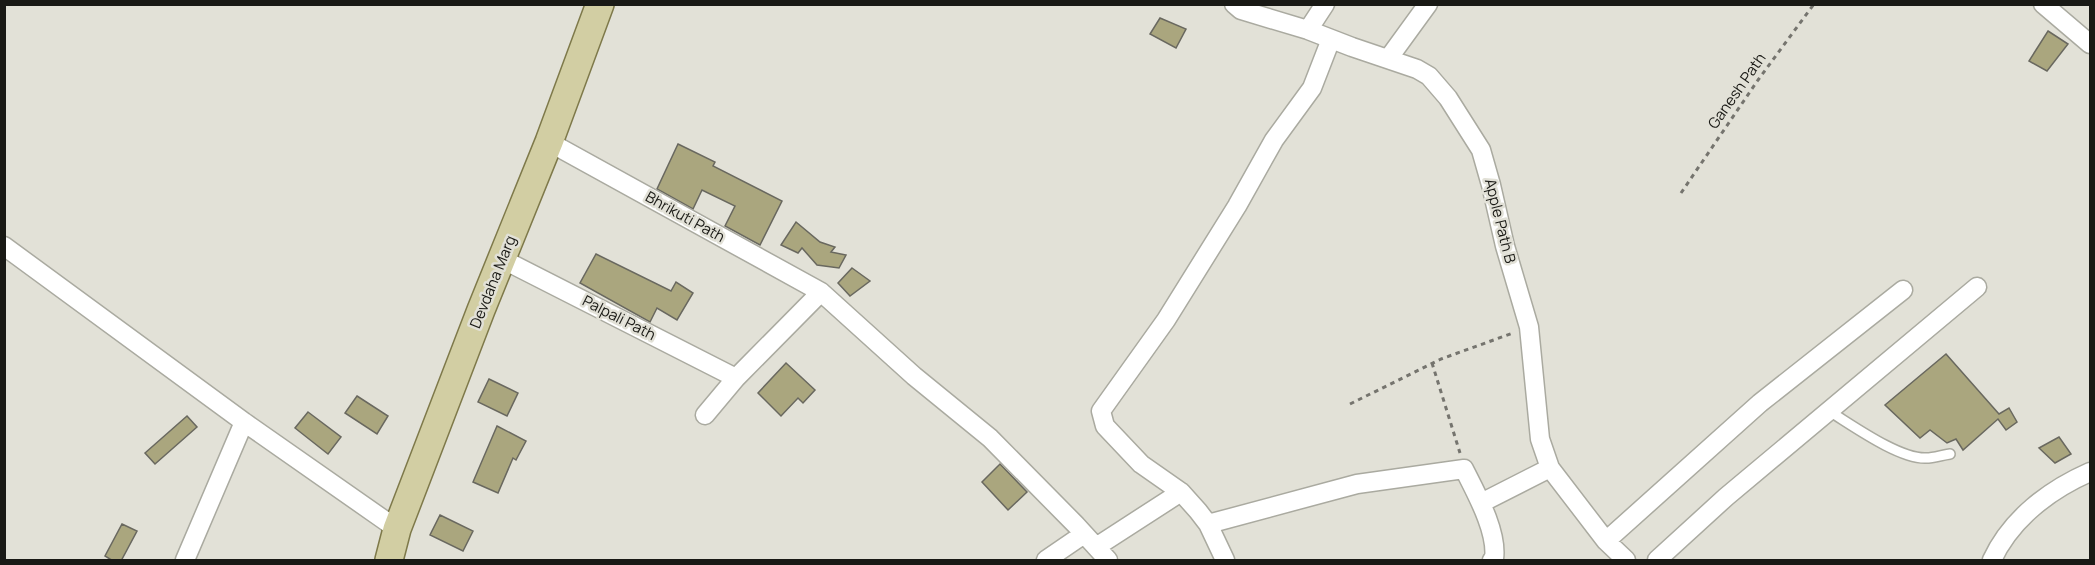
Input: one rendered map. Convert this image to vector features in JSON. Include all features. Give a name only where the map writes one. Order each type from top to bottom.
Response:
[{"type":"main road","name":"Devdaha Marg","points":[[389,561],[398,529],[549,142],[593,7]]},
{"type":"street","name":"Apple Path B","points":[[1234,4],[1241,10],[1308,30],[1417,69],[1429,76],[1448,98],[1481,150],[1529,327],[1540,439],[1550,468],[1606,541],[1626,561]]},
{"type":"street","points":[[1308,30],[1325,4]]},
{"type":"street","points":[[1388,59],[1428,4]]},
{"type":"street","points":[[2043,4],[2091,44]]},
{"type":"street","points":[[1225,561],[1208,524],[1181,492],[1134,456],[1105,426],[1101,411],[1166,320],[1237,206],[1274,140],[1312,88],[1331,39]]},
{"type":"street","name":"Bhrikuti Path","points":[[549,142],[821,292],[914,376],[990,438],[1096,547]]},
{"type":"street","points":[[4,246],[244,422],[398,529]]},
{"type":"street","name":"Palpali Path","points":[[502,259],[736,378]]},
{"type":"street","points":[[1658,561],[1726,497],[1977,287]]},
{"type":"street","points":[[1606,541],[1760,403],[1903,290]]},
{"type":"street","points":[[705,415],[736,378],[821,292]]},
{"type":"street","points":[[185,561],[244,422]]},
{"type":"street","points":[[1481,503],[1550,468]]},
{"type":"street","points":[[1208,524],[1357,484],[1464,469],[1481,503],[1494,543],[1492,561]]},
{"type":"street","points":[[1992,561],[2015,523],[2043,499],[2073,479],[2091,472]]},
{"type":"street","points":[[1046,561],[1096,547],[1181,492]]},
{"type":"lane","points":[[1829,411],[1879,441],[1906,454],[1925,458],[1950,454]]},
{"type":"path","name":"Ganesh Path","points":[[1681,193],[1758,80],[1814,4]]},
{"type":"path","points":[[1350,404],[1431,363],[1529,327]]},
{"type":"path","points":[[1431,363],[1464,469]]},
{"type":"building","points":[[1160,18],[1186,29],[1176,48],[1150,34]]},
{"type":"building","points":[[2048,31],[2068,44],[2047,71],[2029,61]]},
{"type":"building","points":[[678,144],[715,162],[713,166],[782,201],[760,245],[725,226],[735,206],[702,190],[693,209],[657,189]]},
{"type":"building","points":[[796,222],[820,242],[835,247],[831,252],[846,255],[839,268],[817,265],[802,248],[798,253],[781,245]]},
{"type":"building","points":[[596,254],[671,291],[676,282],[693,293],[677,320],[657,308],[650,322],[580,283]]},
{"type":"building","points":[[852,268],[870,281],[850,296],[838,283]]},
{"type":"building","points":[[1946,354],[1999,414],[2009,408],[2017,422],[2006,430],[1998,419],[1963,450],[1956,439],[1947,443],[1930,430],[1920,438],[1885,405]]},
{"type":"building","points":[[786,363],[815,390],[803,403],[798,398],[781,416],[758,393]]},
{"type":"building","points":[[489,379],[518,393],[507,416],[478,402]]},
{"type":"building","points":[[357,396],[388,416],[377,434],[345,413]]},
{"type":"building","points":[[308,412],[341,437],[328,454],[295,428]]},
{"type":"building","points":[[187,416],[197,427],[155,464],[145,453]]},
{"type":"building","points":[[497,426],[526,441],[516,460],[513,458],[498,493],[473,482]]},
{"type":"building","points":[[2059,437],[2071,454],[2055,463],[2039,448]]},
{"type":"building","points":[[1000,464],[1027,492],[1008,510],[982,482]]},
{"type":"building","points":[[440,515],[473,531],[463,551],[430,535]]},
{"type":"building","points":[[122,524],[137,531],[121,561],[113,561],[105,556]]}]
